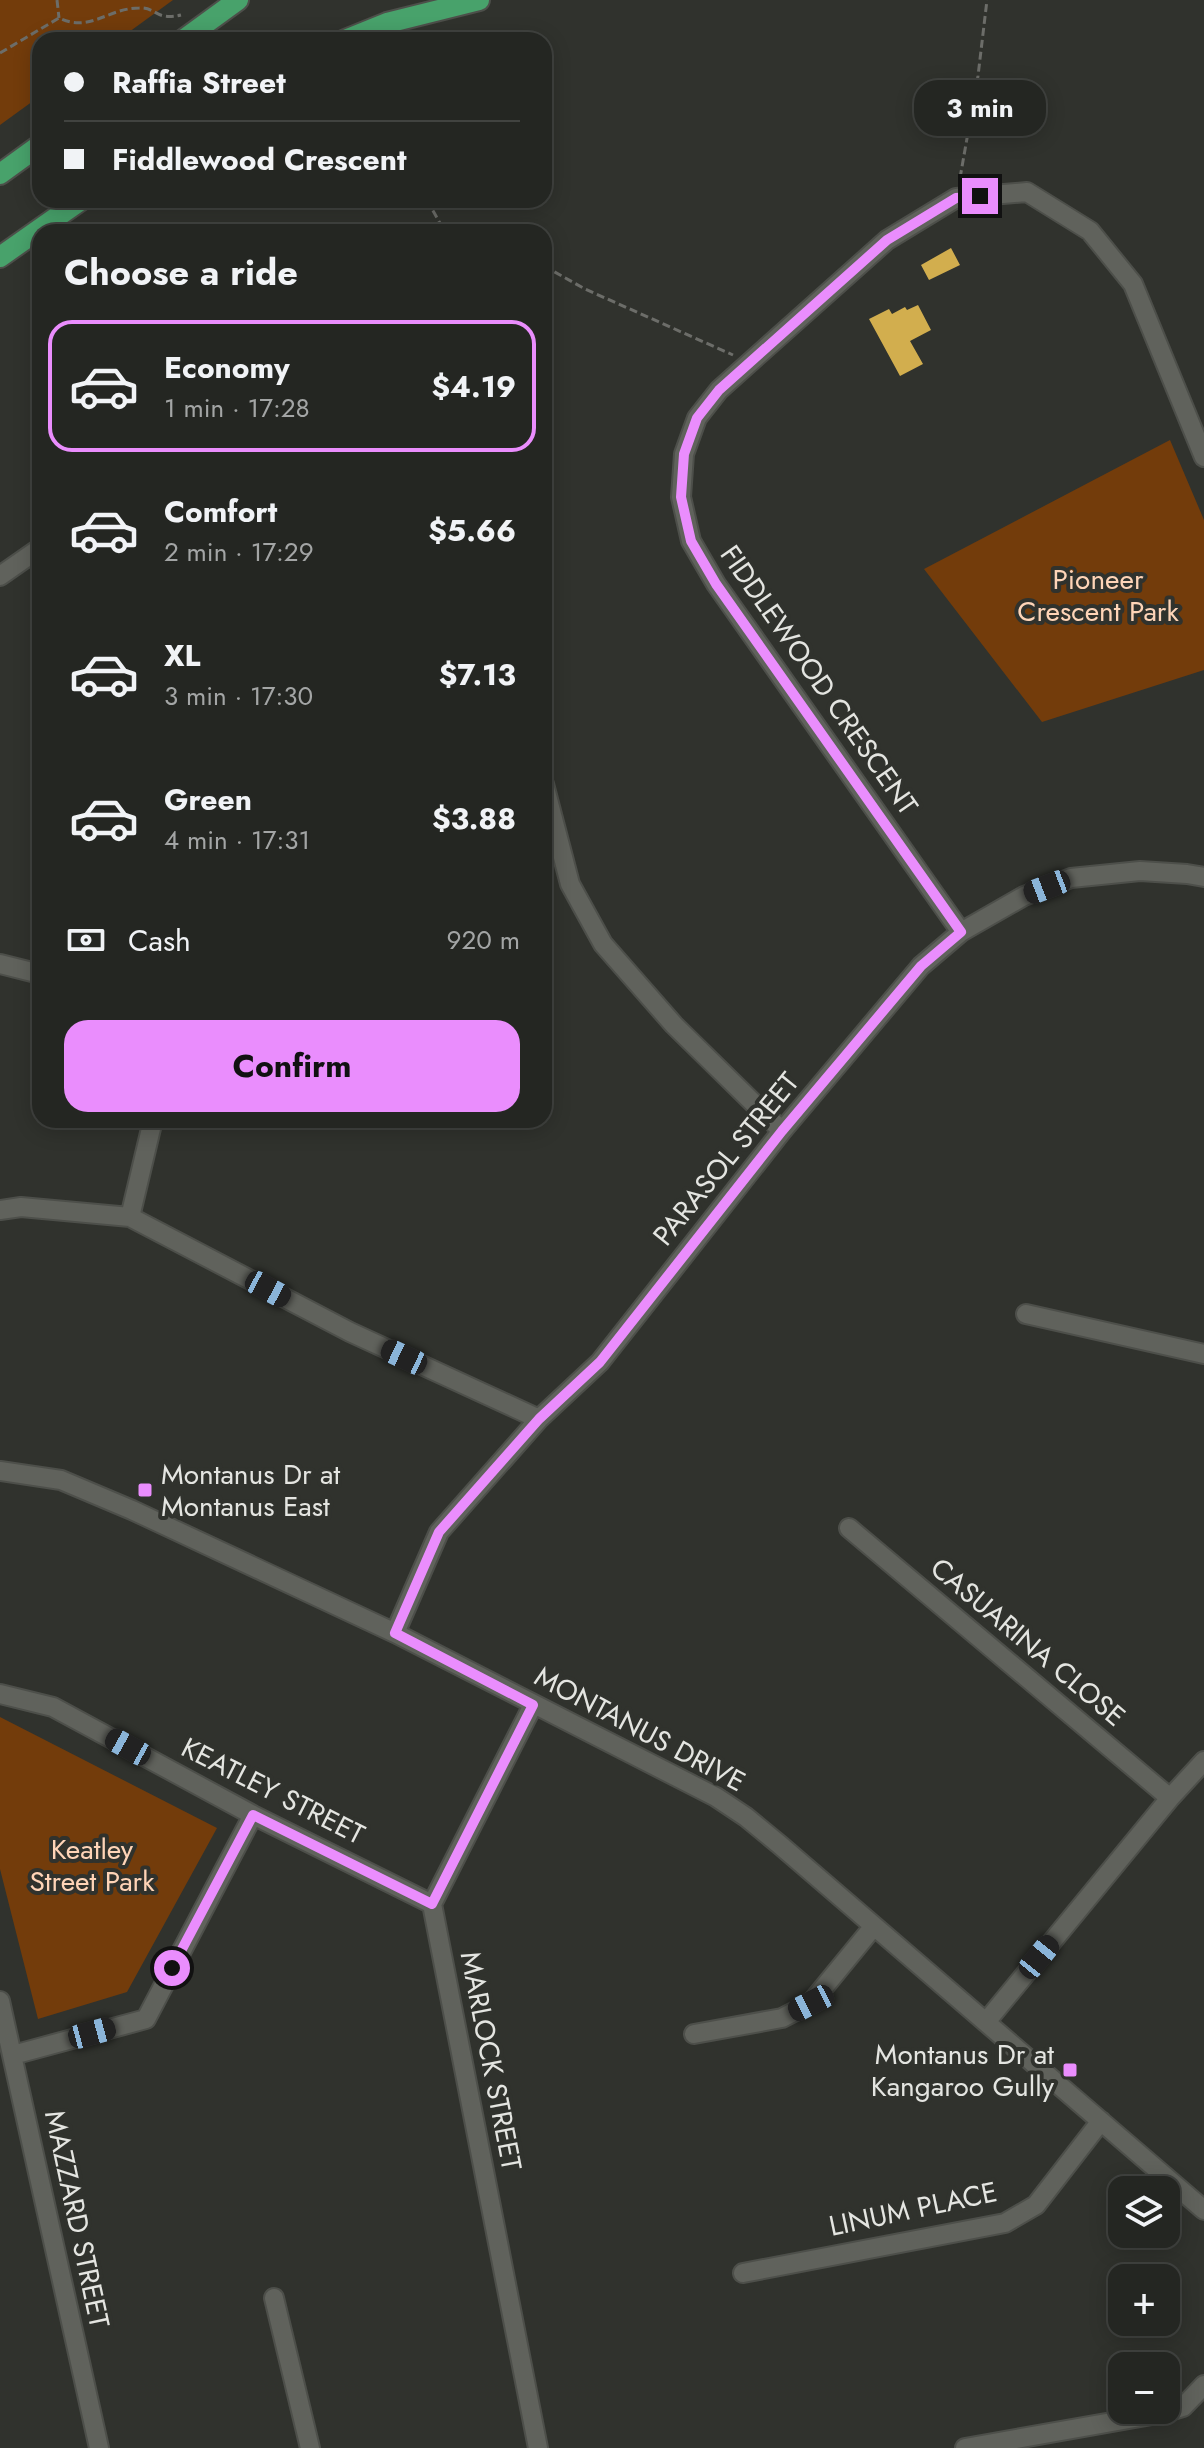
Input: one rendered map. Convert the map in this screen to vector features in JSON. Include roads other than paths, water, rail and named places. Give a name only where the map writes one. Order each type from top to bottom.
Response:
[{"type":"main road","points":[[194,32],[238,0]]},
{"type":"main road","points":[[365,32],[431,6],[479,0]]},
{"type":"main road","points":[[0,174],[32,151]]},
{"type":"main road","points":[[47,224],[70,208]]},
{"type":"main road","points":[[0,257],[32,234]]},
{"type":"street","name":"FIDDLEWOOD CRESCENT","points":[[961,932],[716,584],[691,541],[681,497],[684,454],[697,418],[719,390],[744,366],[887,240],[956,198],[1027,192],[1090,231],[1133,284],[1204,457]]},
{"type":"street","points":[[0,576],[32,554]]},
{"type":"street","points":[[552,815],[570,884],[603,944],[674,1025],[782,1131]]},
{"type":"street","name":"PARASOL STREET","points":[[395,1633],[439,1532],[539,1419],[600,1362],[782,1131],[921,966],[961,932],[1024,896],[1071,878],[1140,871],[1204,877]]},
{"type":"street","points":[[0,964],[32,972]]},
{"type":"street","points":[[130,1217],[151,1128]]},
{"type":"street","points":[[0,1210],[21,1207],[130,1217],[350,1332],[539,1419]]},
{"type":"street","points":[[1026,1314],[1204,1354]]},
{"type":"street","name":"MONTANUS DRIVE","points":[[0,1471],[61,1480],[146,1516],[395,1633],[716,1797],[746,1817],[1204,2210]]},
{"type":"street","name":"CASUARINA CLOSE","points":[[849,1528],[1170,1798]]},
{"type":"street","name":"KEATLEY STREET","points":[[0,1694],[53,1707],[253,1815],[432,1904]]},
{"type":"street","points":[[432,1904],[533,1705]]},
{"type":"street","points":[[986,2022],[1204,1761]]},
{"type":"street","points":[[13,2055],[146,2019],[253,1815]]},
{"type":"street","name":"MARLOCK STREET","points":[[432,1904],[538,2448]]},
{"type":"street","points":[[694,2034],[782,2018],[811,2003],[874,1926]]},
{"type":"street","name":"MAZZARD STREET","points":[[0,2001],[99,2448]]},
{"type":"street","name":"LINUM PLACE","points":[[743,2273],[1005,2223],[1036,2205],[1101,2121]]},
{"type":"street","points":[[274,2298],[310,2448]]},
{"type":"street","points":[[965,2448],[1163,2413],[1183,2407],[1204,2385]]},
{"type":"place","name":"Montanus Dr at Montanus East","points":[[145,1490]]},
{"type":"place","name":"Montanus Dr at Kangaroo Gully","points":[[1070,2070]]},
{"type":"park label","name":"Pioneer Crescent Park","points":[[1098,595]]},
{"type":"park label","name":"Keatley Street Park","points":[[92,1865]]}]
